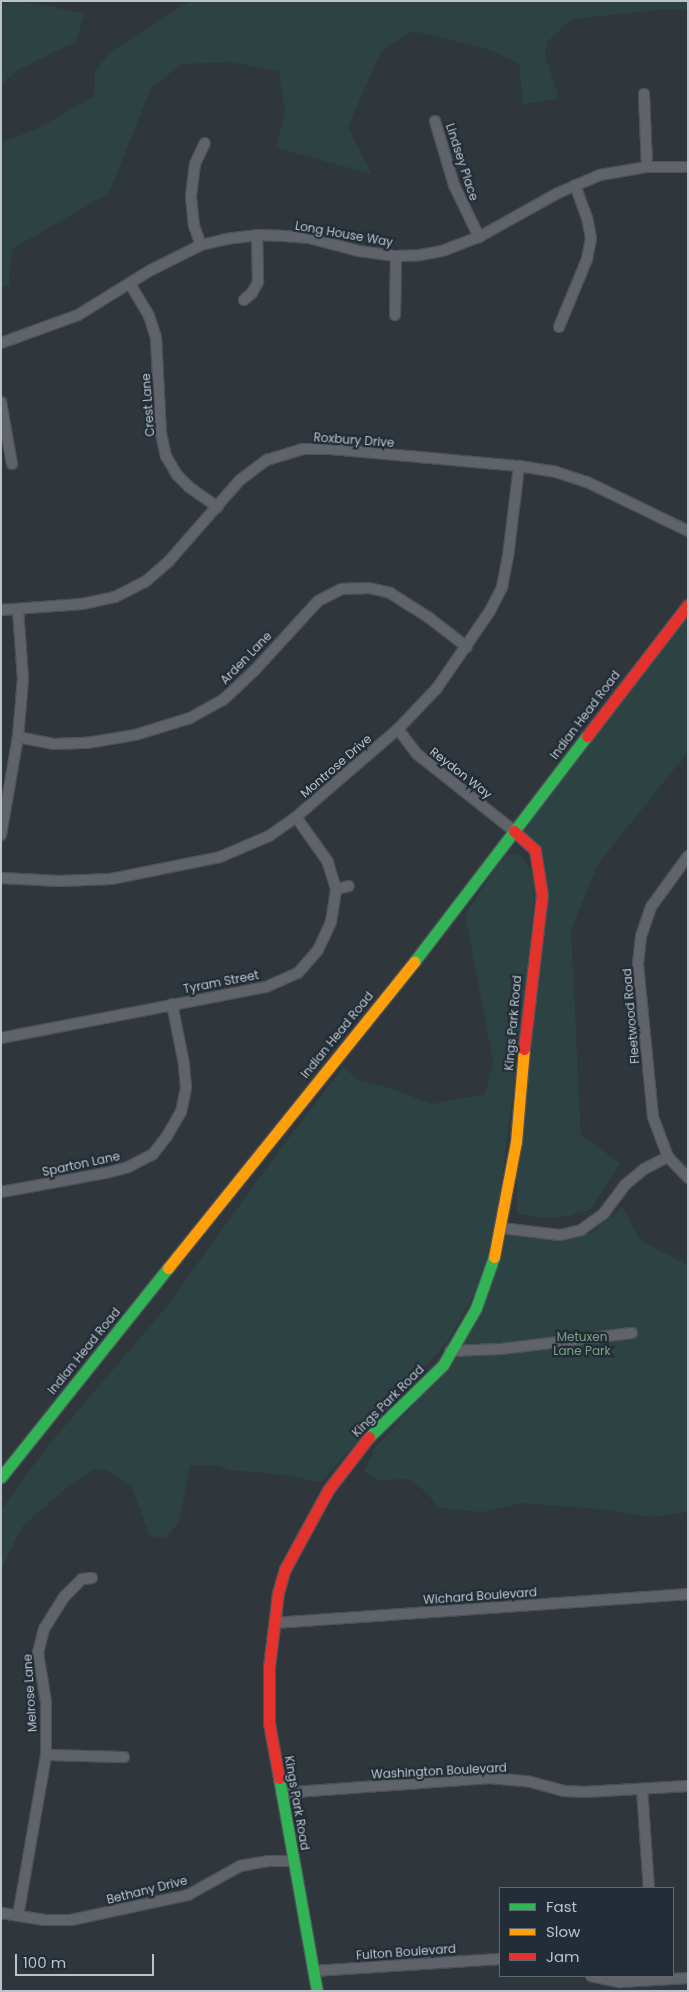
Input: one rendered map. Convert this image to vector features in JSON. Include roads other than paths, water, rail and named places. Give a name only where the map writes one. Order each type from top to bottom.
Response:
[{"type":"street","points":[[644,94],[647,166]]},
{"type":"street","name":"Lindsey Place","points":[[435,120],[454,185],[479,237]]},
{"type":"street","points":[[201,245],[194,226],[191,196],[195,164],[205,143]]},
{"type":"street","name":"Long House Way","points":[[1,343],[78,315],[201,245],[226,239],[257,235],[309,238],[359,251],[396,256],[442,251],[479,237],[575,185],[600,175],[647,166],[688,168]]},
{"type":"street","points":[[559,327],[587,259],[592,238],[575,185]]},
{"type":"street","points":[[244,300],[252,293],[258,282],[257,235]]},
{"type":"street","points":[[395,315],[396,256]]},
{"type":"street","name":"Crest Lane","points":[[130,284],[149,316],[156,338],[161,433],[166,456],[177,475],[189,487],[218,506]]},
{"type":"street","points":[[1,402],[12,464]]},
{"type":"street","name":"Roxbury Drive","points":[[1,610],[82,604],[115,597],[145,582],[169,561],[240,480],[267,460],[303,449],[331,449],[518,466],[556,472],[588,482],[688,531]]},
{"type":"street","name":"Montrose Drive","points":[[1,878],[59,881],[111,879],[220,857],[269,836],[296,817],[398,728],[437,688],[490,611],[502,587],[508,557],[518,466]]},
{"type":"street","name":"Arden Lane","points":[[18,737],[54,744],[87,744],[135,735],[190,718],[223,700],[255,670],[318,601],[342,589],[368,588],[390,594],[428,617],[466,647]]},
{"type":"street","name":"Indian Head Road","points":[[1,1477],[444,924],[688,605]]},
{"type":"street","points":[[1,835],[18,737],[24,679],[18,609]]},
{"type":"street","name":"Reydon Way","points":[[398,728],[417,754],[514,831]]},
{"type":"street","name":"Tyram Street","points":[[1,1038],[266,987],[298,972],[318,950],[331,922],[336,889],[328,862],[296,817]]},
{"type":"street","name":"Kings Park Road","points":[[317,1991],[292,1860],[269,1723],[269,1667],[278,1593],[286,1569],[328,1490],[363,1444],[410,1400],[442,1365],[476,1308],[492,1268],[516,1142],[530,984],[542,895],[535,850],[514,831]]},
{"type":"street","name":"Fleetwood Road","points":[[688,856],[651,907],[641,936],[638,964],[654,1117],[668,1156],[688,1178]]},
{"type":"street","points":[[336,889],[349,886]]},
{"type":"street","name":"Sparton Lane","points":[[1,1192],[106,1173],[128,1167],[153,1154],[167,1136],[181,1112],[186,1088],[184,1064],[172,1004]]},
{"type":"street","points":[[501,1228],[560,1235],[581,1230],[604,1214],[631,1180],[644,1169],[668,1156]]},
{"type":"street","points":[[450,1352],[632,1333]]},
{"type":"street","name":"Melrose Lane","points":[[18,1916],[46,1754],[46,1702],[38,1653],[44,1629],[64,1597],[82,1579],[92,1578]]},
{"type":"street","name":"Wichard Boulevard","points":[[275,1623],[688,1594]]},
{"type":"street","points":[[46,1754],[124,1758]]},
{"type":"street","name":"Washington Boulevard","points":[[281,1793],[489,1778],[527,1781],[564,1791],[578,1792],[688,1786]]},
{"type":"street","points":[[642,1789],[649,1887]]},
{"type":"street","name":"Bethany Drive","points":[[1,1913],[44,1920],[71,1920],[188,1895],[240,1866],[268,1861],[292,1860]]},
{"type":"street","name":"Fulton Boulevard","points":[[313,1971],[499,1959]]},
{"type":"street","points":[[596,1977],[620,1982],[655,1978],[688,1978]]},
{"type":"park label","name":"Metuxen Lane Park","points":[[582,1344]]}]
